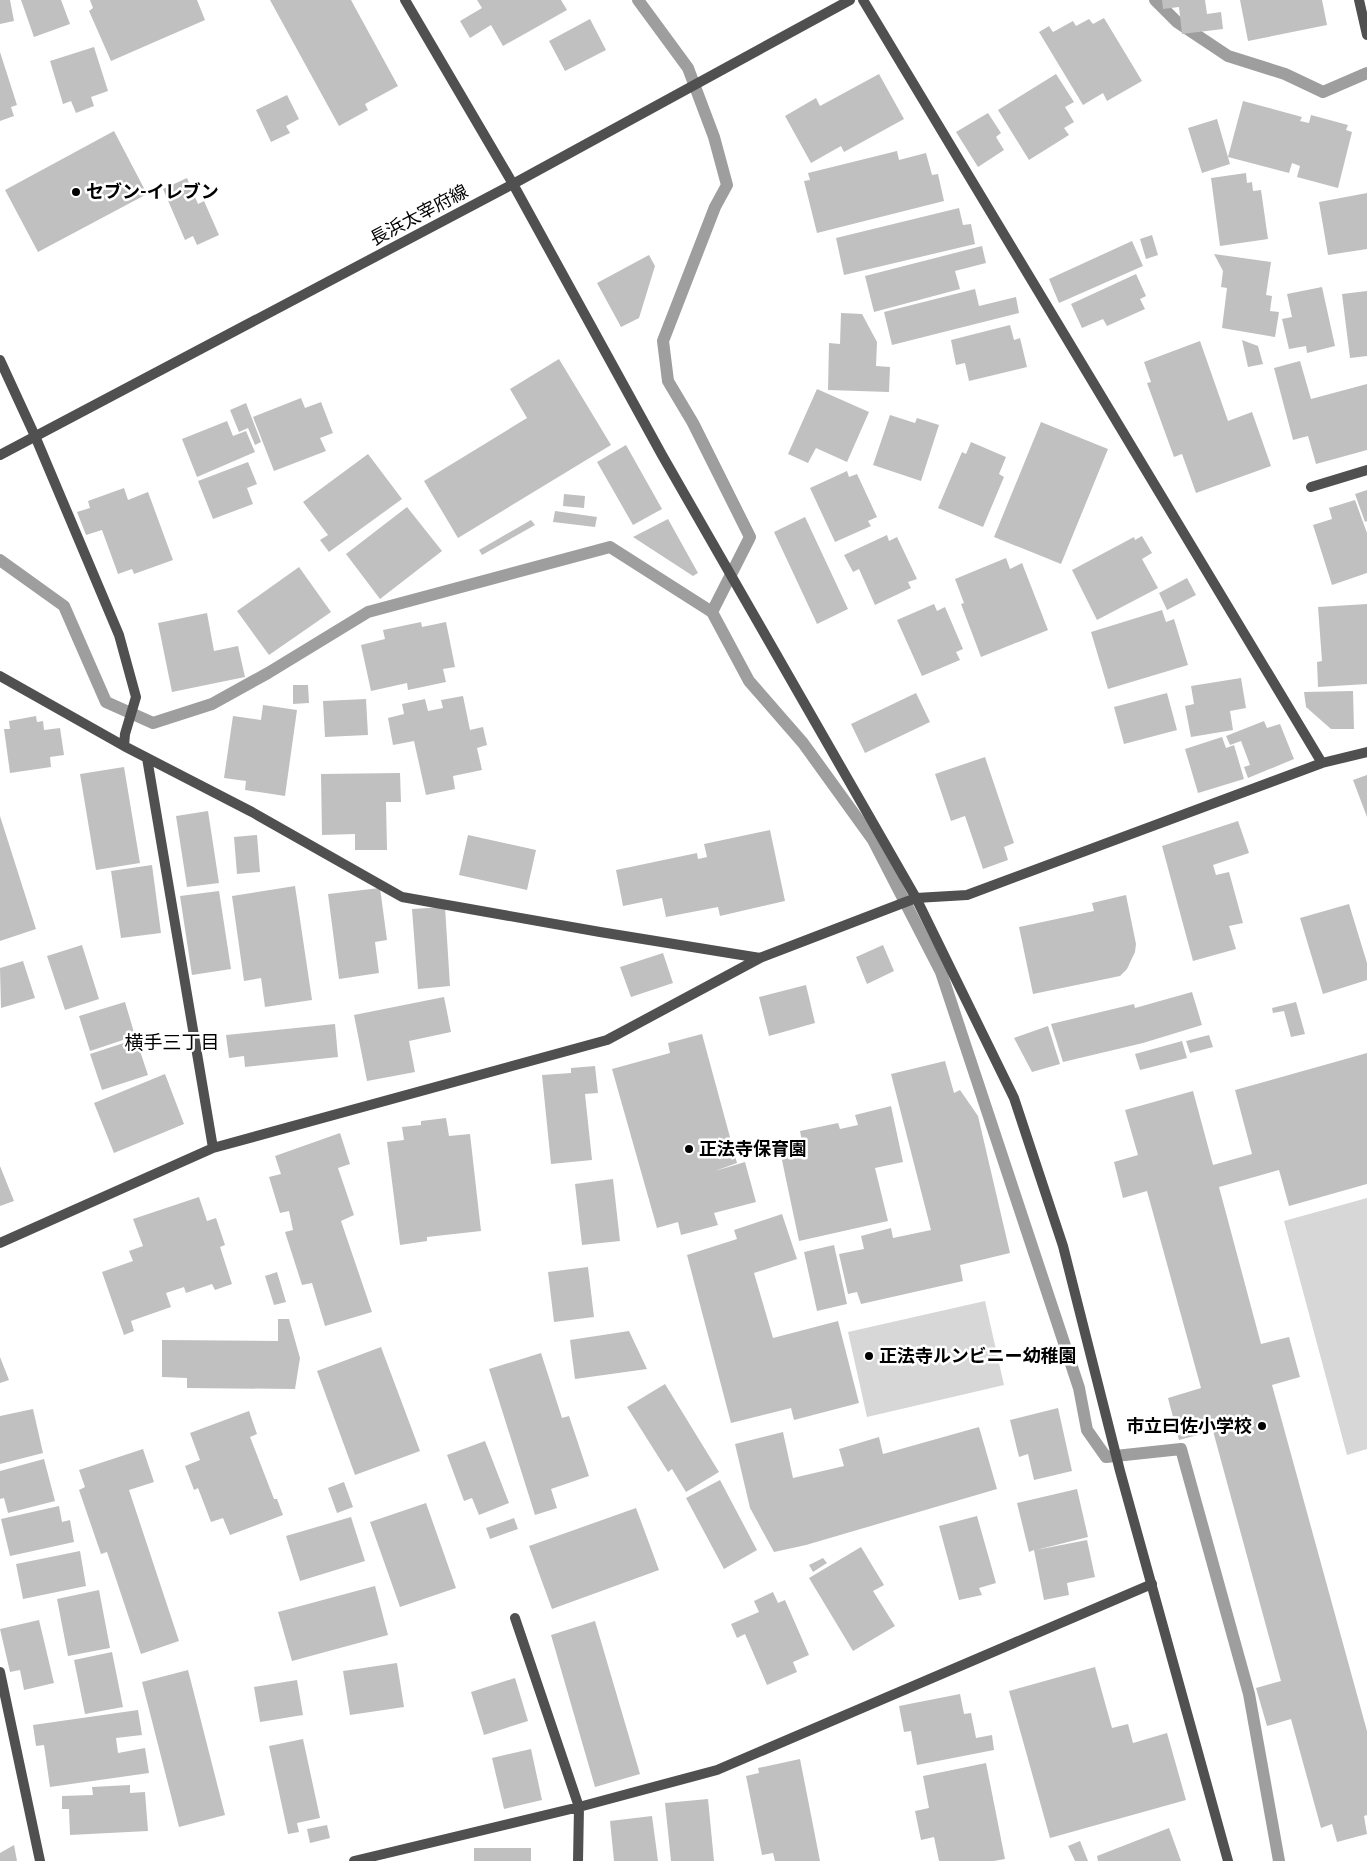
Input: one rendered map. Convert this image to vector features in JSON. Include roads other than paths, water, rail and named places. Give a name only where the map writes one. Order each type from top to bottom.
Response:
[{"type":"street","points":[[405,0],[513,184],[662,455],[913,899],[1014,1098],[1063,1246],[1120,1472],[1228,1861]]},
{"type":"street","name":"長浜太宰府線","points":[[0,455],[513,184],[850,0]]},
{"type":"street","points":[[863,0],[1322,763]]},
{"type":"street","points":[[1360,0],[1367,35]]},
{"type":"street","points":[[0,360],[35,436],[119,635],[136,697],[125,734],[124,746]]},
{"type":"street","points":[[1311,487],[1367,470]]},
{"type":"street","points":[[0,676],[124,746],[252,812],[402,897],[760,958]]},
{"type":"street","points":[[0,1243],[213,1148],[607,1040],[760,958],[881,911],[913,899],[967,895],[1322,763],[1367,752]]},
{"type":"street","points":[[147,758],[213,1148]]},
{"type":"street","points":[[354,1861],[579,1807],[717,1770],[1152,1584]]},
{"type":"street","points":[[514,1618],[579,1807],[578,1861]]},
{"type":"street","points":[[0,1672],[40,1861]]},
{"type":"waterway","points":[[638,0],[688,68],[714,137],[727,185],[715,207],[663,341],[668,381],[693,423],[750,537],[712,612]]},
{"type":"waterway","points":[[1155,0],[1177,22],[1228,56],[1285,74],[1323,92],[1367,73]]},
{"type":"waterway","points":[[0,560],[64,606],[106,702],[153,723],[212,704],[268,673],[368,612],[610,547],[712,612],[749,681],[803,743],[873,840],[941,972],[1079,1388],[1087,1430],[1106,1457],[1181,1449],[1249,1694],[1279,1861]]},
{"type":"place","name":"セブン-イレブン","points":[[76,192]]},
{"type":"place","name":"正法寺保育園","points":[[689,1149]]},
{"type":"place","name":"正法寺ルンビニー幼稚園","points":[[869,1356]]},
{"type":"place","name":"市立曰佐小学校","points":[[1262,1426]]},
{"type":"district","name":"横手三丁目","points":[[172,1042]]}]
